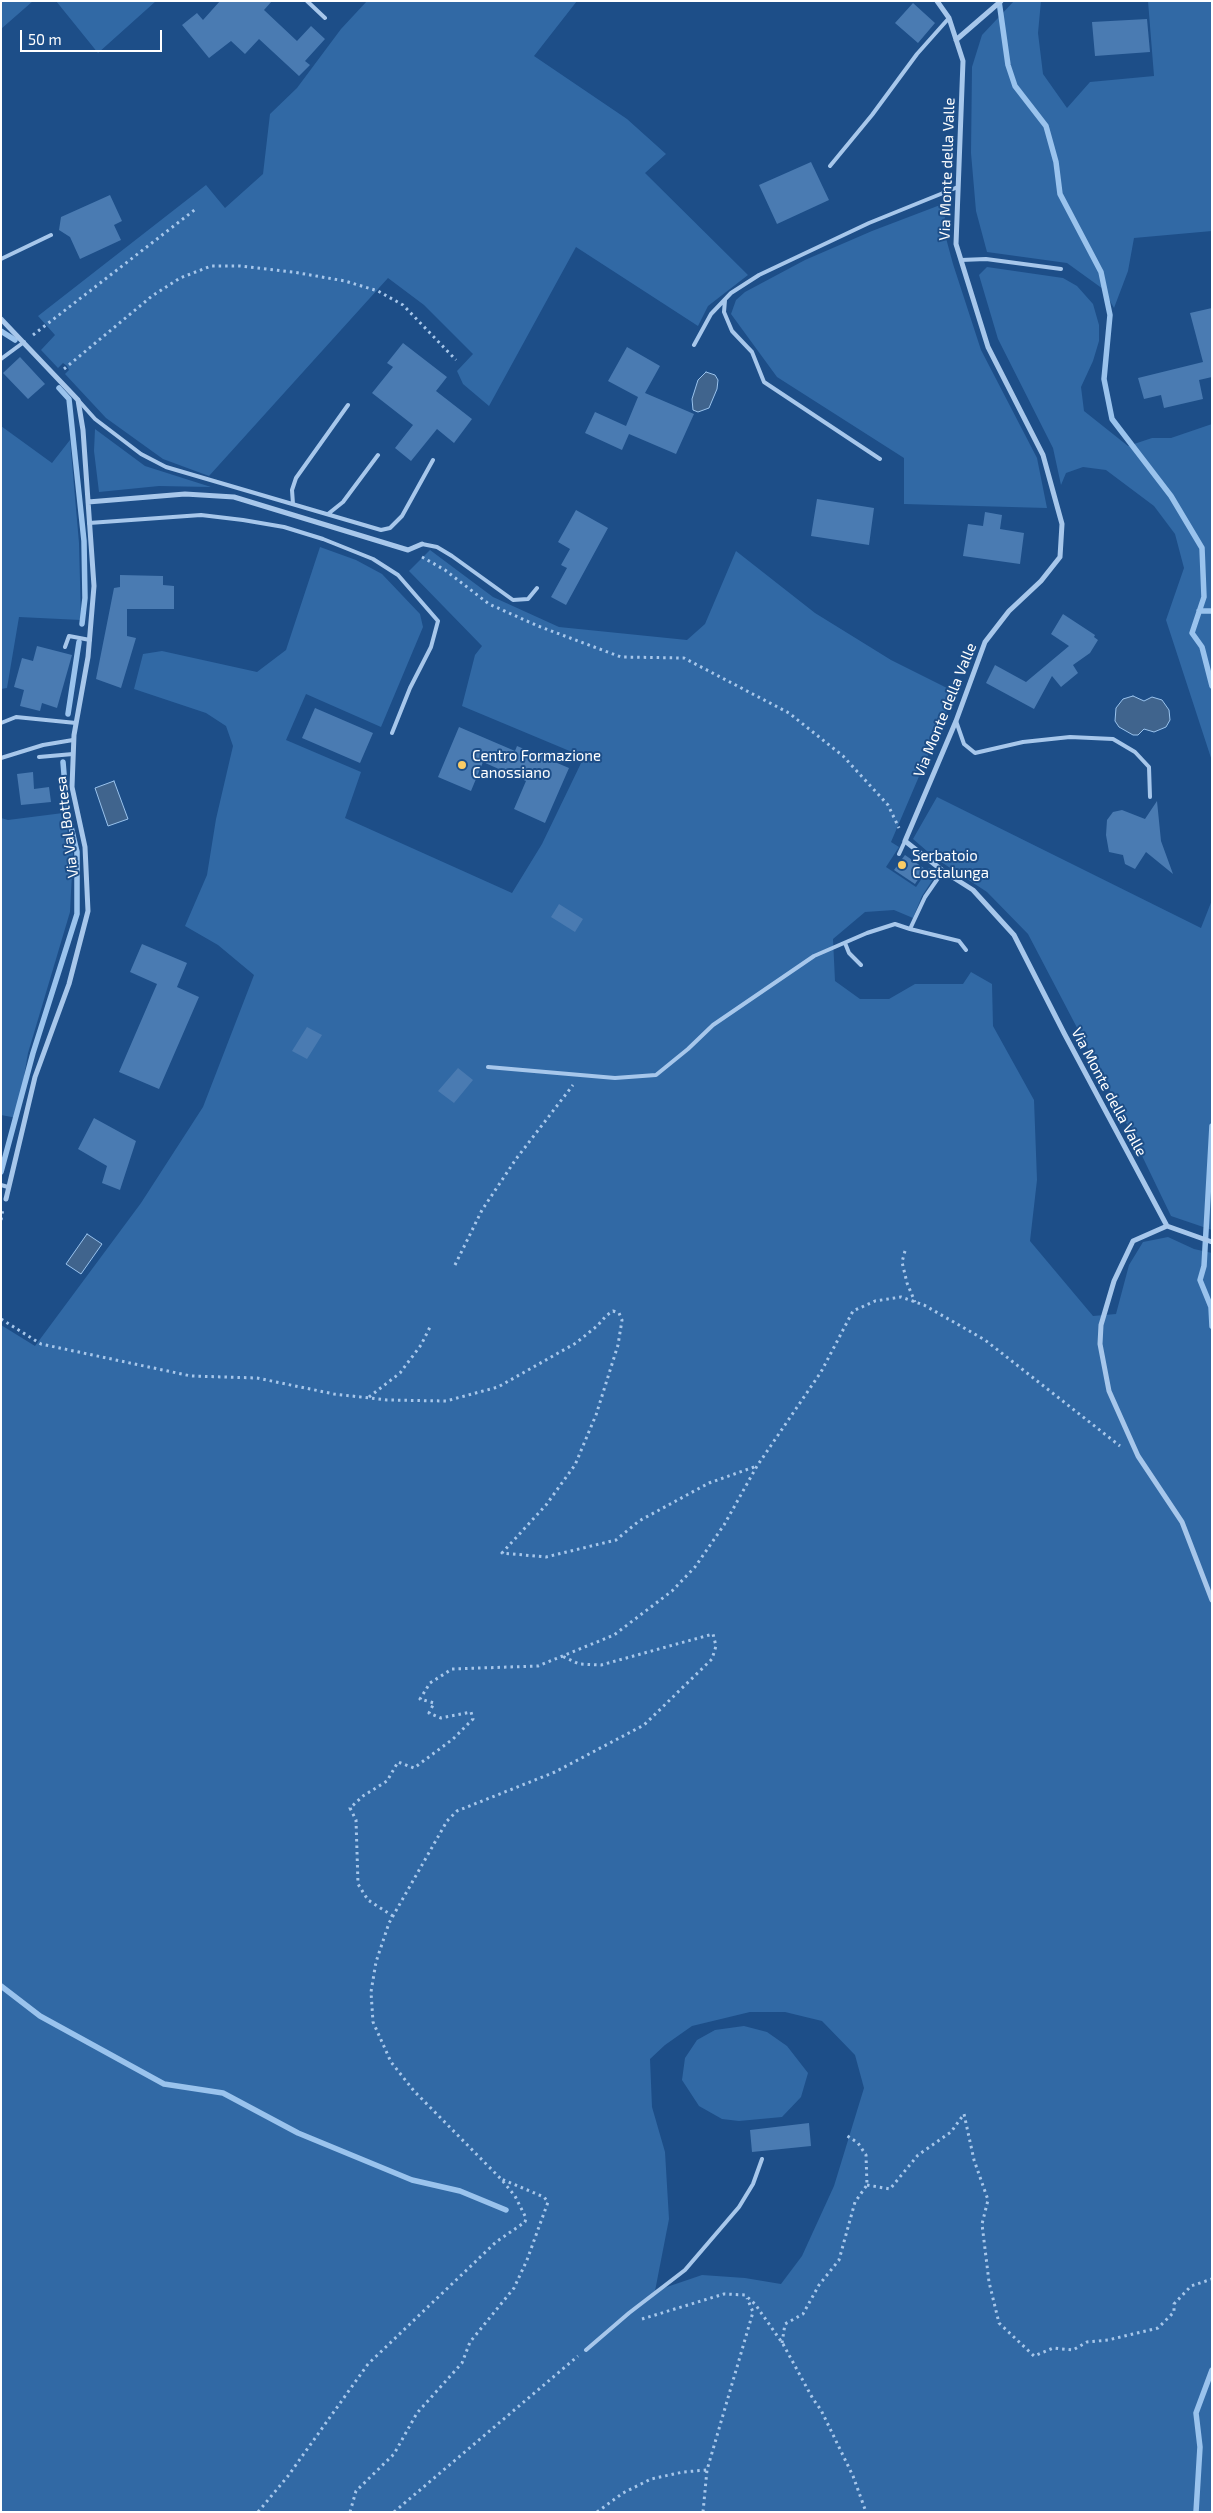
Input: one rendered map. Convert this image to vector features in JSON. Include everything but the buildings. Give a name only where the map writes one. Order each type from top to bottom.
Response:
[{"type":"street","name":"Via Monte della Valle","points":[[937,1],[949,18],[962,61],[956,244],[988,347],[1043,455],[1062,524],[1060,557],[1041,582],[1008,611],[985,642],[956,721],[905,841],[943,871],[972,890],[1014,935],[1167,1226]]},
{"type":"street","points":[[956,40],[1001,1]]},
{"type":"street","points":[[1,318],[78,400]]},
{"type":"street","name":"Via Val Bottesa","points":[[6,1199],[35,1077],[69,984],[88,912],[85,847],[72,787],[73,740],[90,640],[94,586],[83,430],[78,400]]},
{"type":"street","points":[[88,502],[185,494],[234,497],[408,550],[422,544]]},
{"type":"street","points":[[1212,1242],[1199,1239],[1167,1226],[1133,1241],[1114,1281],[1101,1325],[1100,1344],[1110,1391],[1138,1456],[1182,1522],[1212,1600]]},
{"type":"lane","points":[[307,1],[325,18]]},
{"type":"lane","points":[[830,166],[872,115],[916,54],[949,18]]},
{"type":"lane","points":[[694,345],[711,314],[725,300],[759,275],[869,224],[958,187]]},
{"type":"lane","points":[[1,260],[51,235]]},
{"type":"lane","points":[[961,260],[986,259],[1061,269]]},
{"type":"lane","points":[[725,300],[724,312],[732,331],[752,352],[764,382],[880,459]]},
{"type":"lane","points":[[1,359],[24,342]]},
{"type":"lane","points":[[78,400],[95,419],[140,454],[166,467],[381,530],[390,528],[402,516],[433,460]]},
{"type":"lane","points":[[293,504],[292,490],[296,478],[348,405]]},
{"type":"lane","points":[[328,514],[343,502],[378,455]]},
{"type":"lane","points":[[89,524],[201,514],[243,520],[284,527],[338,544],[372,559],[398,576],[438,622],[431,648],[410,688],[392,733]]},
{"type":"lane","points":[[422,544],[437,547],[452,556],[513,600],[528,599],[537,588]]},
{"type":"lane","points":[[65,647],[69,636],[90,640]]},
{"type":"lane","points":[[1,723],[16,717],[76,723]]},
{"type":"lane","points":[[956,721],[964,744],[974,753],[1023,742],[1070,737],[1113,739],[1135,752],[1149,767],[1150,798]]},
{"type":"lane","points":[[1,758],[42,745],[73,740]]},
{"type":"lane","points":[[38,757],[73,754]]},
{"type":"lane","points":[[899,854],[905,841]]},
{"type":"lane","points":[[910,929],[925,898],[943,871]]},
{"type":"lane","points":[[488,1067],[615,1078],[656,1074],[688,1049],[713,1025],[764,989],[814,956],[845,943],[895,924],[958,941],[966,950]]},
{"type":"lane","points":[[845,943],[849,953],[861,965]]},
{"type":"lane","points":[[1,1185],[8,1187]]},
{"type":"lane","points":[[586,2350],[629,2313],[685,2270],[739,2207],[753,2184],[762,2159]]},
{"type":"path","points":[[24,342],[197,208]]},
{"type":"path","points":[[56,376],[152,296],[180,278],[211,266],[240,266],[293,272],[345,281],[378,291],[404,305],[456,360]]},
{"type":"path","points":[[408,550],[445,570],[489,604],[538,626],[621,658],[684,658],[789,712],[843,756],[888,805],[905,841]]},
{"type":"path","points":[[454,1265],[482,1210],[516,1159],[581,1075]]},
{"type":"path","points":[[905,1251],[902,1262],[907,1283],[915,1302]]},
{"type":"path","points":[[393,1916],[368,1900],[358,1884],[356,1820],[350,1808],[362,1796],[387,1781],[398,1762],[414,1768],[453,1739],[473,1719],[471,1712],[441,1718],[429,1712],[434,1703],[420,1699],[430,1683],[452,1669],[538,1666],[549,1662],[614,1635],[672,1592],[695,1567],[724,1525],[757,1466],[821,1372],[845,1323],[853,1311],[875,1301],[901,1297],[915,1302],[985,1340],[1113,1442],[1138,1456]]},
{"type":"path","points":[[1,1319],[41,1344],[191,1376],[257,1378],[334,1394],[369,1398],[446,1400],[498,1387],[576,1343],[613,1311],[619,1313],[622,1320],[618,1345],[596,1415],[575,1465],[546,1505],[502,1554],[546,1557],[616,1540],[639,1521],[709,1483],[757,1466]]},
{"type":"path","points":[[369,1398],[400,1373],[421,1345],[430,1327]]},
{"type":"path","points":[[258,2512],[288,2476],[368,2364],[496,2242],[525,2222],[526,2219],[515,2196],[502,2178],[414,2091],[391,2062],[373,2022],[370,1992],[383,1940],[393,1916],[447,1821],[457,1811],[555,1772],[644,1725],[712,1659],[716,1646],[714,1634],[602,1665],[579,1664],[562,1656]]},
{"type":"path","points":[[867,2185],[890,2189],[918,2155],[951,2132],[964,2114],[974,2160],[983,2180],[988,2200],[982,2224],[990,2282],[999,2323],[1034,2356],[1053,2348],[1073,2350],[1087,2342],[1108,2340],[1158,2328],[1174,2312],[1174,2304],[1191,2286],[1212,2279]]},
{"type":"path","points":[[782,2344],[784,2324],[803,2314],[819,2284],[839,2260],[856,2202],[867,2185],[866,2155],[858,2143],[846,2135]]},
{"type":"path","points":[[350,2512],[356,2492],[394,2454],[417,2414],[462,2363],[470,2342],[514,2288],[527,2260],[548,2202],[544,2197],[502,2178]]},
{"type":"path","points":[[633,2321],[724,2294],[745,2295],[755,2304],[782,2344],[820,2410],[853,2476],[866,2512]]},
{"type":"path","points":[[703,2512],[707,2470],[753,2312],[745,2295]]},
{"type":"path","points":[[394,2512],[586,2350]]},
{"type":"path","points":[[597,2512],[623,2493],[651,2479],[683,2472],[707,2470]]},
{"type":"shaded area","points":[[1,1],[33,1],[1,29]]},
{"type":"shaded area","points":[[56,1],[156,1],[98,53]]},
{"type":"shaded area","points":[[367,1],[577,1],[534,56],[627,119],[666,154],[645,173],[748,275],[708,306],[698,326],[576,247],[489,406],[463,384],[457,371],[473,354],[424,305],[388,278],[209,476],[163,459],[106,418],[65,374],[69,370],[67,366],[63,363],[58,368],[41,350],[55,335],[38,316],[206,185],[225,208],[263,174],[270,114],[297,88],[341,29]]},
{"type":"shaded area","points":[[1014,1],[1041,1],[1038,33],[1043,74],[1067,108],[1090,82],[1154,76],[1148,1],[1212,1],[1212,231],[1134,238],[1128,271],[1114,308],[1103,289],[1067,263],[987,252],[976,211],[971,153],[972,67],[982,35]]},
{"type":"shaded area","points":[[948,202],[943,227],[953,264],[981,350],[1037,458],[1047,508],[904,504],[904,458],[777,377],[731,314],[736,300],[745,292],[805,260],[872,231]]},
{"type":"shaded area","points":[[987,267],[1063,278],[1077,286],[1093,304],[1099,325],[1099,341],[1093,361],[1081,387],[1084,411],[1128,446],[1152,438],[1171,438],[1212,424],[1212,761],[1166,620],[1184,568],[1175,534],[1154,506],[1106,470],[1083,467],[1066,473],[1061,485],[1053,448],[998,339],[979,275]]},
{"type":"shaded area","points":[[706,372],[715,375],[718,380],[717,389],[709,408],[698,412],[693,410],[692,399],[698,380]]},
{"type":"shaded area","points":[[1,426],[52,463],[70,440],[79,543],[81,620],[19,617],[7,688],[1,689]]},
{"type":"shaded area","points":[[95,429],[145,466],[211,487],[159,486],[99,492],[94,451]]},
{"type":"shaded area","points":[[320,547],[356,560],[382,574],[420,614],[423,627],[381,727],[306,694],[286,740],[361,772],[345,818],[512,893],[542,844],[584,757],[462,706],[475,655],[482,646],[409,571],[430,550],[493,597],[559,627],[687,640],[705,624],[736,551],[815,613],[891,660],[955,692],[891,842],[899,847],[886,867],[916,887],[929,868],[937,873],[922,896],[913,918],[894,910],[865,912],[833,939],[835,981],[860,999],[889,999],[915,984],[963,984],[971,972],[992,984],[993,1026],[1034,1100],[1037,1180],[1030,1241],[1093,1316],[1116,1314],[1129,1265],[1143,1242],[1168,1237],[1194,1249],[1212,1253],[1212,2512],[1,2512],[1,1325],[35,1346],[141,1203],[203,1107],[254,975],[218,945],[185,926],[207,875],[216,819],[233,746],[226,726],[206,713],[134,689],[143,654],[162,651],[257,672],[286,650]],"holes":[[[750,2012],[785,2012],[822,2021],[855,2055],[864,2088],[834,2186],[802,2256],[781,2284],[745,2278],[702,2275],[655,2291],[669,2219],[665,2152],[652,2107],[650,2059],[665,2045],[692,2026]]]},
{"type":"shaded area","points":[[1133,696],[1144,701],[1152,697],[1162,700],[1169,710],[1170,720],[1166,727],[1154,732],[1144,729],[1138,735],[1133,735],[1119,727],[1115,721],[1116,708],[1123,699]]},
{"type":"shaded area","points":[[114,781],[128,819],[108,826],[95,788]]},
{"type":"shaded area","points":[[937,797],[1201,928],[1212,900],[1212,1230],[1171,1216],[1119,1108],[1028,934],[987,892],[935,858],[913,839]]},
{"type":"shaded area","points":[[63,813],[73,853],[70,912],[28,1053],[17,1118],[1,1115],[1,818],[8,820]]},
{"type":"shaded area","points":[[87,1234],[102,1244],[81,1274],[66,1264]]},
{"type":"shaded area","points":[[744,2026],[767,2032],[787,2046],[808,2073],[801,2097],[782,2117],[739,2121],[722,2119],[699,2106],[682,2080],[685,2058],[697,2040],[715,2030]]},
{"type":"waterway","points":[[999,1],[1008,65],[1015,86],[1046,126],[1056,162],[1060,194],[1101,272],[1110,315],[1104,379],[1112,419],[1171,496],[1202,548],[1204,597],[1192,633],[1202,647],[1212,686]]},
{"type":"waterway","points":[[1,331],[15,340]]},
{"type":"waterway","points":[[59,388],[69,399],[84,541],[85,598],[82,624]]},
{"type":"waterway","points":[[1199,611],[1212,611]]},
{"type":"waterway","points":[[68,714],[79,642]]},
{"type":"waterway","points":[[1,1172],[33,1053],[77,914],[77,852],[67,810],[63,762]]},
{"type":"waterway","points":[[1212,1126],[1204,1266],[1200,1280],[1211,1307],[1212,1326]]},
{"type":"waterway","points":[[1,1986],[40,2016],[164,2084],[223,2093],[298,2133],[412,2180],[460,2191],[506,2210]]},
{"type":"waterway","points":[[1196,2512],[1200,2447],[1196,2413],[1212,2370]]},
{"type":"place","name":"Centro Formazione Canossiano","points":[[462,765]]},
{"type":"place","name":"Serbatoio Costalunga","points":[[902,865]]}]
